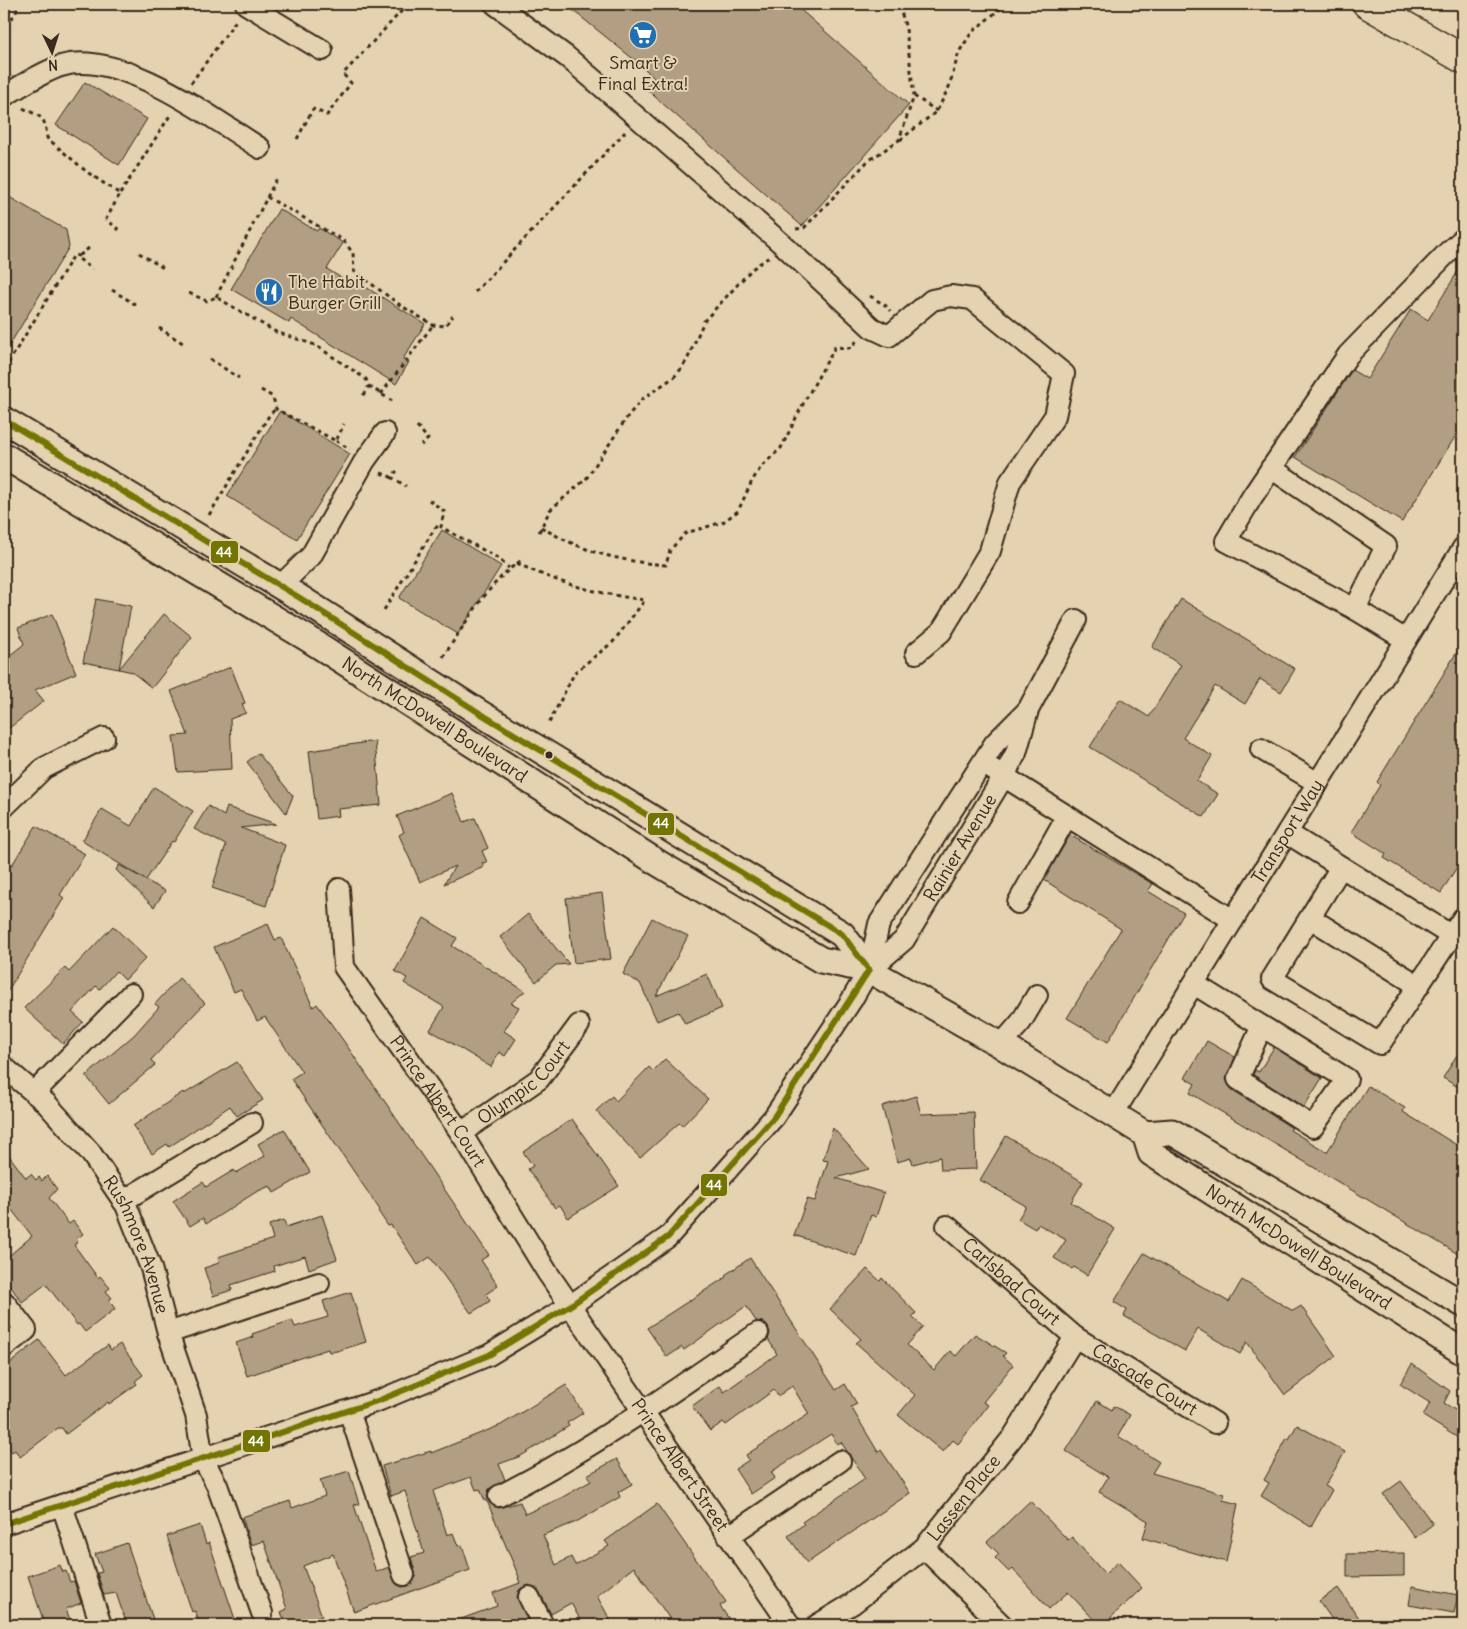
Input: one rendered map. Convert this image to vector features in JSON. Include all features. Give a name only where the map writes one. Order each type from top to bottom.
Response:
[{"type":"highway","points":[[1366,4],[1463,59]]},
{"type":"main road","name":"North McDowell Boulevard","points":[[4,420],[280,586],[478,712],[842,934],[869,970]]},
{"type":"main road","name":"North McDowell Boulevard","points":[[4,456],[307,638],[658,862],[821,960],[869,970],[1001,1045],[1145,1134],[1172,1132],[1463,1304]]},
{"type":"main road","name":"North McDowell Boulevard","points":[[1145,1134],[1151,1153],[1463,1352]]},
{"type":"street","points":[[495,4],[567,57],[601,86],[781,243],[872,328],[889,336],[932,300],[952,296],[972,299],[1064,374],[1055,416],[1010,482],[990,551],[941,632],[916,653]]},
{"type":"street","points":[[242,10],[322,50]]},
{"type":"street","points":[[11,101],[62,66],[103,64],[153,83],[260,148]]},
{"type":"street","points":[[1406,640],[1355,609],[1226,540],[1271,468],[1348,355],[1463,239]]},
{"type":"street","points":[[280,586],[310,556],[364,462],[385,433]]},
{"type":"street","points":[[1271,468],[1386,546],[1355,609]]},
{"type":"street","name":"Transport Way","points":[[1113,1114],[1463,548]]},
{"type":"street","name":"Rainier Avenue","points":[[869,970],[904,940],[1004,776],[1016,752],[1028,710],[1076,620]]},
{"type":"street","name":"Rainier Avenue","points":[[4,1524],[349,1411],[489,1355],[571,1305],[668,1237],[774,1118],[851,1001],[869,970],[879,924],[995,743],[1028,710]]},
{"type":"street","points":[[4,807],[44,768],[104,738]]},
{"type":"street","points":[[1261,748],[1318,783]]},
{"type":"street","points":[[982,764],[1233,920]]},
{"type":"street","points":[[1018,903],[1067,816]]},
{"type":"street","points":[[1287,833],[1452,936]]},
{"type":"street","points":[[1341,867],[1272,980],[1380,1044],[1463,918]]},
{"type":"street","name":"Prince Albert Court","points":[[339,889],[344,967],[461,1133],[547,1272],[571,1305]]},
{"type":"street","points":[[1310,918],[1419,986]]},
{"type":"street","points":[[1194,984],[1262,1026],[1347,1079],[1313,1126],[1238,1080],[1262,1026]]},
{"type":"street","points":[[34,1093],[130,994]]},
{"type":"street","points":[[1001,1045],[1021,1022],[1038,995]]},
{"type":"street","name":"Olympic Court","points":[[461,1133],[538,1078],[579,1025]]},
{"type":"street","name":"Rushmore Avenue","points":[[7,1074],[34,1093],[90,1152],[123,1201],[151,1268],[168,1333],[196,1415],[204,1459],[218,1485],[262,1613]]},
{"type":"street","points":[[123,1201],[252,1123]]},
{"type":"street","name":"Carlsbad Court","points":[[946,1226],[1075,1337]]},
{"type":"street","points":[[168,1333],[319,1283]]},
{"type":"street","points":[[4,1302],[26,1330],[4,1347]]},
{"type":"street","name":"Prince Albert Street","points":[[571,1305],[790,1625]]},
{"type":"street","points":[[499,1496],[555,1468],[644,1412],[758,1333]]},
{"type":"street","name":"Cascade Court","points":[[1075,1337],[1215,1423]]},
{"type":"street","name":"Lassen Place","points":[[818,1625],[852,1604],[924,1548],[1013,1437],[1075,1337]]},
{"type":"street","points":[[349,1411],[404,1575]]},
{"type":"street","points":[[729,1536],[840,1461]]},
{"type":"street","points":[[62,1505],[102,1625]]},
{"type":"street","points":[[924,1548],[1002,1625]]},
{"type":"street","points":[[529,1597],[543,1625]]},
{"type":"path","points":[[7,26],[21,4]]},
{"type":"path","points":[[297,139],[313,109],[328,115],[351,83],[343,74],[408,4]]},
{"type":"path","points":[[899,4],[906,29],[914,96],[899,140]]},
{"type":"path","points":[[793,230],[804,228],[867,162],[937,111],[949,87],[959,52],[972,32],[1006,4]]},
{"type":"path","points":[[191,84],[242,10]]},
{"type":"path","points":[[914,96],[937,111]]},
{"type":"path","points":[[11,101],[41,116],[46,122],[47,138],[87,172],[120,194]]},
{"type":"path","points":[[119,230],[106,219],[172,112]]},
{"type":"path","points":[[475,292],[627,129]]},
{"type":"path","points":[[189,293],[207,301],[216,296],[278,176]]},
{"type":"path","points":[[267,197],[343,240],[353,253],[354,271],[393,300],[433,325],[445,326],[453,316]]},
{"type":"path","points":[[4,370],[74,255],[79,256],[89,248]]},
{"type":"path","points":[[140,254],[165,268]]},
{"type":"path","points":[[79,256],[79,259],[92,269]]},
{"type":"path","points":[[539,532],[550,510],[586,479],[624,421],[642,399],[674,377],[682,368],[704,321],[752,269],[770,256],[777,262]]},
{"type":"path","points":[[112,290],[138,306]]},
{"type":"path","points":[[216,296],[276,332],[315,345],[366,379],[369,386],[392,401]]},
{"type":"path","points":[[381,394],[433,325]]},
{"type":"path","points":[[159,328],[186,345]]},
{"type":"path","points":[[541,527],[579,548],[638,562],[666,565],[670,550],[686,533],[723,522],[738,511],[752,480],[761,467],[781,448],[802,406],[836,348],[849,348],[858,340],[851,334]]},
{"type":"path","points":[[210,359],[239,378]]},
{"type":"path","points":[[362,398],[369,386]]},
{"type":"path","points":[[261,390],[273,398],[276,409],[336,440],[354,452]]},
{"type":"path","points":[[209,515],[270,414],[276,409]]},
{"type":"path","points":[[336,440],[344,424]]},
{"type":"path","points":[[417,426],[428,438],[421,444]]},
{"type":"path","points":[[391,477],[397,471]]},
{"type":"path","points":[[382,473],[406,486]]},
{"type":"path","points":[[429,500],[444,511],[441,525]]},
{"type":"path","points":[[441,525],[496,557],[509,568]]},
{"type":"path","points":[[384,610],[435,528],[441,525]]},
{"type":"path","points":[[444,658],[478,605],[509,568],[522,560]]},
{"type":"path","points":[[517,563],[536,573],[597,594],[645,600],[613,642],[575,672],[549,723]]},
{"type":"building","points":[[565,4],[794,4],[909,105],[802,226],[645,88],[654,78],[642,66]]},
{"type":"building","points":[[85,82],[147,119],[119,165],[56,125]]},
{"type":"building","points":[[4,194],[66,230],[69,247],[4,354]]},
{"type":"building","points":[[279,209],[317,231],[319,228],[343,243],[327,269],[354,286],[356,281],[425,324],[403,359],[409,362],[396,384],[291,319],[289,323],[231,289]]},
{"type":"building","points":[[1463,263],[1463,424],[1402,522],[1295,457],[1352,370],[1367,379],[1411,309],[1428,320]]},
{"type":"building","points":[[280,411],[350,454],[297,539],[227,496]]},
{"type":"building","points":[[442,530],[501,566],[458,634],[399,598]]},
{"type":"building","points":[[96,599],[131,606],[119,669],[83,662]]},
{"type":"building","points":[[1181,599],[1295,669],[1281,692],[1260,679],[1245,704],[1215,686],[1183,738],[1212,756],[1197,781],[1218,794],[1204,817],[1090,747],[1120,699],[1149,717],[1181,665],[1152,647]]},
{"type":"building","points":[[52,614],[76,673],[35,690],[44,701],[4,732],[4,660],[24,644],[18,628]]},
{"type":"building","points":[[164,614],[192,637],[152,688],[132,672],[119,669]]},
{"type":"building","points":[[1463,642],[1463,857],[1441,893],[1384,858],[1386,854],[1351,832],[1380,785],[1377,782]]},
{"type":"building","points":[[231,667],[245,703],[242,704],[246,713],[230,719],[232,769],[178,772],[173,736],[188,735],[171,691]]},
{"type":"building","points":[[375,741],[381,805],[338,809],[339,816],[317,819],[309,751]]},
{"type":"building","points":[[258,753],[293,796],[286,813],[247,762]]},
{"type":"building","points":[[154,787],[193,811],[174,842],[172,841],[146,880],[82,841],[102,809],[131,826]]},
{"type":"building","points":[[452,793],[464,822],[475,818],[488,848],[482,851],[487,862],[482,863],[484,867],[444,884],[455,866],[420,882],[399,835],[404,832],[397,816]]},
{"type":"building","points":[[208,806],[224,816],[227,807],[276,824],[241,828],[285,845],[266,906],[212,888],[226,845],[194,829]]},
{"type":"building","points":[[36,826],[85,854],[60,895],[64,898],[4,997],[4,872],[9,864],[12,865]]},
{"type":"building","points":[[1070,835],[1153,884],[1148,891],[1184,913],[1108,1042],[1067,1018],[1121,929],[1044,880]]},
{"type":"building","points":[[119,865],[165,891],[154,907],[116,870]]},
{"type":"building","points":[[602,893],[611,959],[574,963],[566,898]]},
{"type":"building","points":[[528,914],[569,964],[556,965],[536,982],[500,937]]},
{"type":"building","points":[[424,918],[457,938],[452,946],[525,991],[511,1003],[519,1007],[504,1031],[516,1039],[505,1056],[499,1052],[491,1067],[430,1030],[444,1007],[404,983],[407,978],[395,971]]},
{"type":"building","points":[[652,918],[688,936],[656,996],[707,974],[722,1008],[685,1024],[679,1012],[657,1021],[640,983],[623,974]]},
{"type":"building","points":[[268,924],[275,940],[281,938],[313,1007],[317,1004],[345,1043],[489,1255],[481,1260],[498,1286],[486,1294],[490,1301],[471,1313],[430,1257],[418,1265],[391,1225],[388,1226],[378,1211],[380,1210],[291,1079],[302,1072],[265,1017],[257,1021],[241,989],[234,992],[214,947]]},
{"type":"building","points":[[113,926],[146,958],[125,980],[116,971],[100,989],[96,986],[72,1012],[83,1022],[63,1044],[24,1008],[65,968],[69,972]]},
{"type":"building","points":[[179,978],[205,1003],[151,1060],[155,1065],[109,1104],[86,1076],[134,1035],[159,1007],[155,1004]]},
{"type":"building","points":[[1207,1041],[1235,1057],[1226,1079],[1231,1089],[1292,1128],[1290,1130],[1327,1152],[1368,1086],[1405,1108],[1403,1112],[1463,1149],[1463,1257],[1190,1093],[1195,1084],[1185,1078]]},
{"type":"building","points":[[1463,1045],[1463,1090],[1443,1078]]},
{"type":"building","points":[[1274,1047],[1322,1078],[1304,1107],[1253,1075],[1255,1070],[1259,1072]]},
{"type":"building","points":[[665,1059],[708,1099],[682,1126],[679,1123],[640,1158],[596,1111],[612,1096],[616,1101],[649,1067],[653,1071]]},
{"type":"building","points":[[237,1062],[263,1100],[237,1116],[230,1106],[169,1147],[167,1144],[152,1154],[133,1126],[183,1092],[184,1094]]},
{"type":"building","points":[[916,1096],[921,1114],[974,1112],[976,1169],[941,1170],[940,1157],[913,1164],[911,1158],[897,1162],[882,1106]]},
{"type":"building","points":[[572,1119],[619,1186],[568,1218],[560,1205],[555,1208],[528,1169],[533,1166],[523,1152]]},
{"type":"building","points":[[833,1128],[869,1169],[836,1178],[884,1193],[876,1217],[871,1215],[856,1256],[794,1235],[807,1199],[815,1201],[828,1161],[823,1160]]},
{"type":"building","points":[[284,1129],[310,1172],[274,1193],[270,1186],[256,1192],[206,1224],[203,1218],[190,1226],[173,1201],[203,1182],[206,1187],[234,1170],[236,1173],[265,1156],[258,1144]]},
{"type":"building","points":[[1006,1136],[1083,1182],[1071,1202],[1115,1229],[1087,1275],[1074,1267],[1072,1269],[1054,1258],[1066,1240],[1038,1224],[1035,1229],[1018,1219],[1026,1206],[980,1180]]},
{"type":"building","points":[[4,1149],[26,1178],[31,1174],[36,1180],[39,1177],[42,1181],[47,1176],[57,1189],[49,1198],[69,1224],[73,1221],[83,1234],[76,1239],[78,1242],[74,1245],[98,1278],[100,1276],[110,1288],[106,1291],[112,1298],[109,1300],[115,1309],[85,1332],[79,1324],[77,1325],[46,1284],[22,1302],[4,1278],[4,1260],[32,1236],[4,1200]]},
{"type":"building","points":[[322,1215],[337,1259],[309,1269],[305,1256],[274,1266],[275,1271],[231,1285],[232,1290],[213,1296],[204,1268],[219,1263],[218,1257],[273,1239],[269,1225],[284,1220],[286,1227]]},
{"type":"building","points":[[1144,1253],[1229,1302],[1242,1280],[1293,1311],[1301,1306],[1336,1356],[1285,1395],[1247,1342],[1240,1354],[1198,1329],[1185,1351],[1124,1316],[1127,1310],[1114,1302]]},
{"type":"building","points":[[750,1258],[836,1390],[845,1384],[857,1404],[851,1407],[878,1452],[881,1450],[910,1493],[807,1563],[788,1536],[804,1524],[802,1522],[865,1479],[841,1442],[837,1444],[831,1434],[771,1472],[775,1478],[751,1494],[735,1469],[749,1460],[746,1455],[809,1414],[792,1386],[778,1396],[774,1390],[726,1425],[723,1422],[710,1431],[692,1406],[720,1386],[724,1392],[777,1354],[768,1339],[770,1333],[768,1327],[763,1322],[756,1321],[746,1306],[684,1350],[682,1347],[667,1357],[647,1328],[726,1277],[725,1275]]},
{"type":"building","points":[[867,1269],[880,1281],[882,1278],[916,1313],[912,1317],[923,1327],[907,1345],[934,1370],[950,1351],[956,1356],[975,1334],[1006,1353],[1003,1356],[1013,1365],[983,1402],[988,1405],[971,1428],[958,1444],[953,1440],[943,1452],[898,1415],[915,1395],[856,1343],[861,1339],[830,1309]]},
{"type":"building","points":[[351,1292],[366,1342],[337,1351],[329,1352],[328,1349],[247,1376],[236,1343],[253,1337],[252,1334],[292,1320],[295,1327],[328,1317],[323,1301]]},
{"type":"building","points":[[39,1340],[66,1375],[108,1345],[111,1350],[120,1344],[143,1375],[135,1381],[137,1384],[109,1404],[108,1402],[66,1434],[62,1428],[58,1428],[20,1457],[15,1450],[12,1452],[4,1441],[4,1368]]},
{"type":"building","points":[[1412,1364],[1450,1391],[1444,1403],[1463,1415],[1463,1441],[1423,1416],[1430,1403],[1400,1384]]},
{"type":"building","points":[[566,1385],[583,1413],[567,1423],[569,1426],[521,1456],[499,1464],[505,1480],[489,1489],[487,1496],[489,1502],[499,1508],[520,1502],[525,1514],[561,1498],[591,1481],[587,1475],[617,1459],[632,1484],[618,1492],[620,1497],[576,1522],[543,1535],[556,1565],[571,1557],[575,1565],[609,1546],[605,1541],[657,1504],[726,1602],[720,1606],[733,1625],[674,1625],[634,1567],[597,1596],[613,1625],[583,1625],[571,1603],[551,1614],[539,1591],[529,1585],[519,1590],[517,1597],[530,1625],[451,1625],[450,1623],[497,1606],[493,1593],[520,1583],[487,1501],[485,1501],[480,1489],[476,1490],[471,1477],[433,1491],[447,1535],[453,1533],[458,1546],[462,1545],[470,1570],[354,1612],[333,1554],[303,1566],[322,1616],[316,1618],[319,1625],[286,1625],[281,1612],[287,1609],[264,1541],[251,1545],[242,1517],[290,1501],[292,1508],[325,1496],[320,1480],[349,1471],[359,1504],[354,1505],[376,1572],[389,1567],[396,1584],[402,1587],[408,1586],[416,1577],[411,1557],[424,1553],[405,1491],[391,1496],[382,1466],[431,1451],[431,1453],[501,1425]]},
{"type":"building","points":[[1097,1401],[1112,1410],[1114,1406],[1130,1415],[1118,1436],[1159,1462],[1152,1473],[1224,1494],[1223,1500],[1238,1504],[1226,1562],[1143,1538],[1148,1521],[1099,1492],[1108,1477],[1066,1451]]},
{"type":"building","points":[[1297,1425],[1345,1452],[1325,1486],[1332,1490],[1311,1527],[1261,1496],[1269,1483],[1264,1480],[1287,1438],[1289,1439]]},
{"type":"building","points":[[1401,1481],[1433,1524],[1415,1538],[1383,1494]]},
{"type":"building","points":[[1030,1501],[1068,1540],[1072,1537],[1105,1574],[1118,1562],[1142,1588],[1103,1625],[1099,1625],[1068,1592],[1049,1609],[1013,1569],[1009,1572],[995,1558],[999,1554],[987,1542]]},
{"type":"building","points":[[200,1525],[206,1544],[209,1542],[237,1625],[200,1625],[195,1611],[192,1612],[167,1536]]},
{"type":"building","points":[[127,1543],[155,1625],[127,1625],[116,1593],[104,1595],[97,1573],[102,1572],[95,1554]]},
{"type":"building","points":[[1404,1553],[1404,1576],[1347,1577],[1347,1554]]},
{"type":"building","points":[[60,1565],[63,1572],[66,1571],[70,1582],[74,1581],[81,1603],[66,1609],[72,1625],[45,1625],[28,1576]]},
{"type":"building","points":[[1412,1586],[1458,1595],[1454,1613],[1409,1605]]},
{"type":"building","points":[[1338,1588],[1364,1625],[1336,1625],[1319,1601]]},
{"type":"transit line","name":"44","points":[[4,420],[300,598],[478,712],[842,934],[869,970]]},
{"type":"transit line","name":"44","points":[[4,1524],[380,1400],[489,1355],[571,1305],[668,1237],[774,1117],[869,970]]},
{"type":"place","name":"Smart & Final Extra!","points":[[643,35]]},
{"type":"place","name":"The Habit Burger Grill","points":[[269,292]]}]
